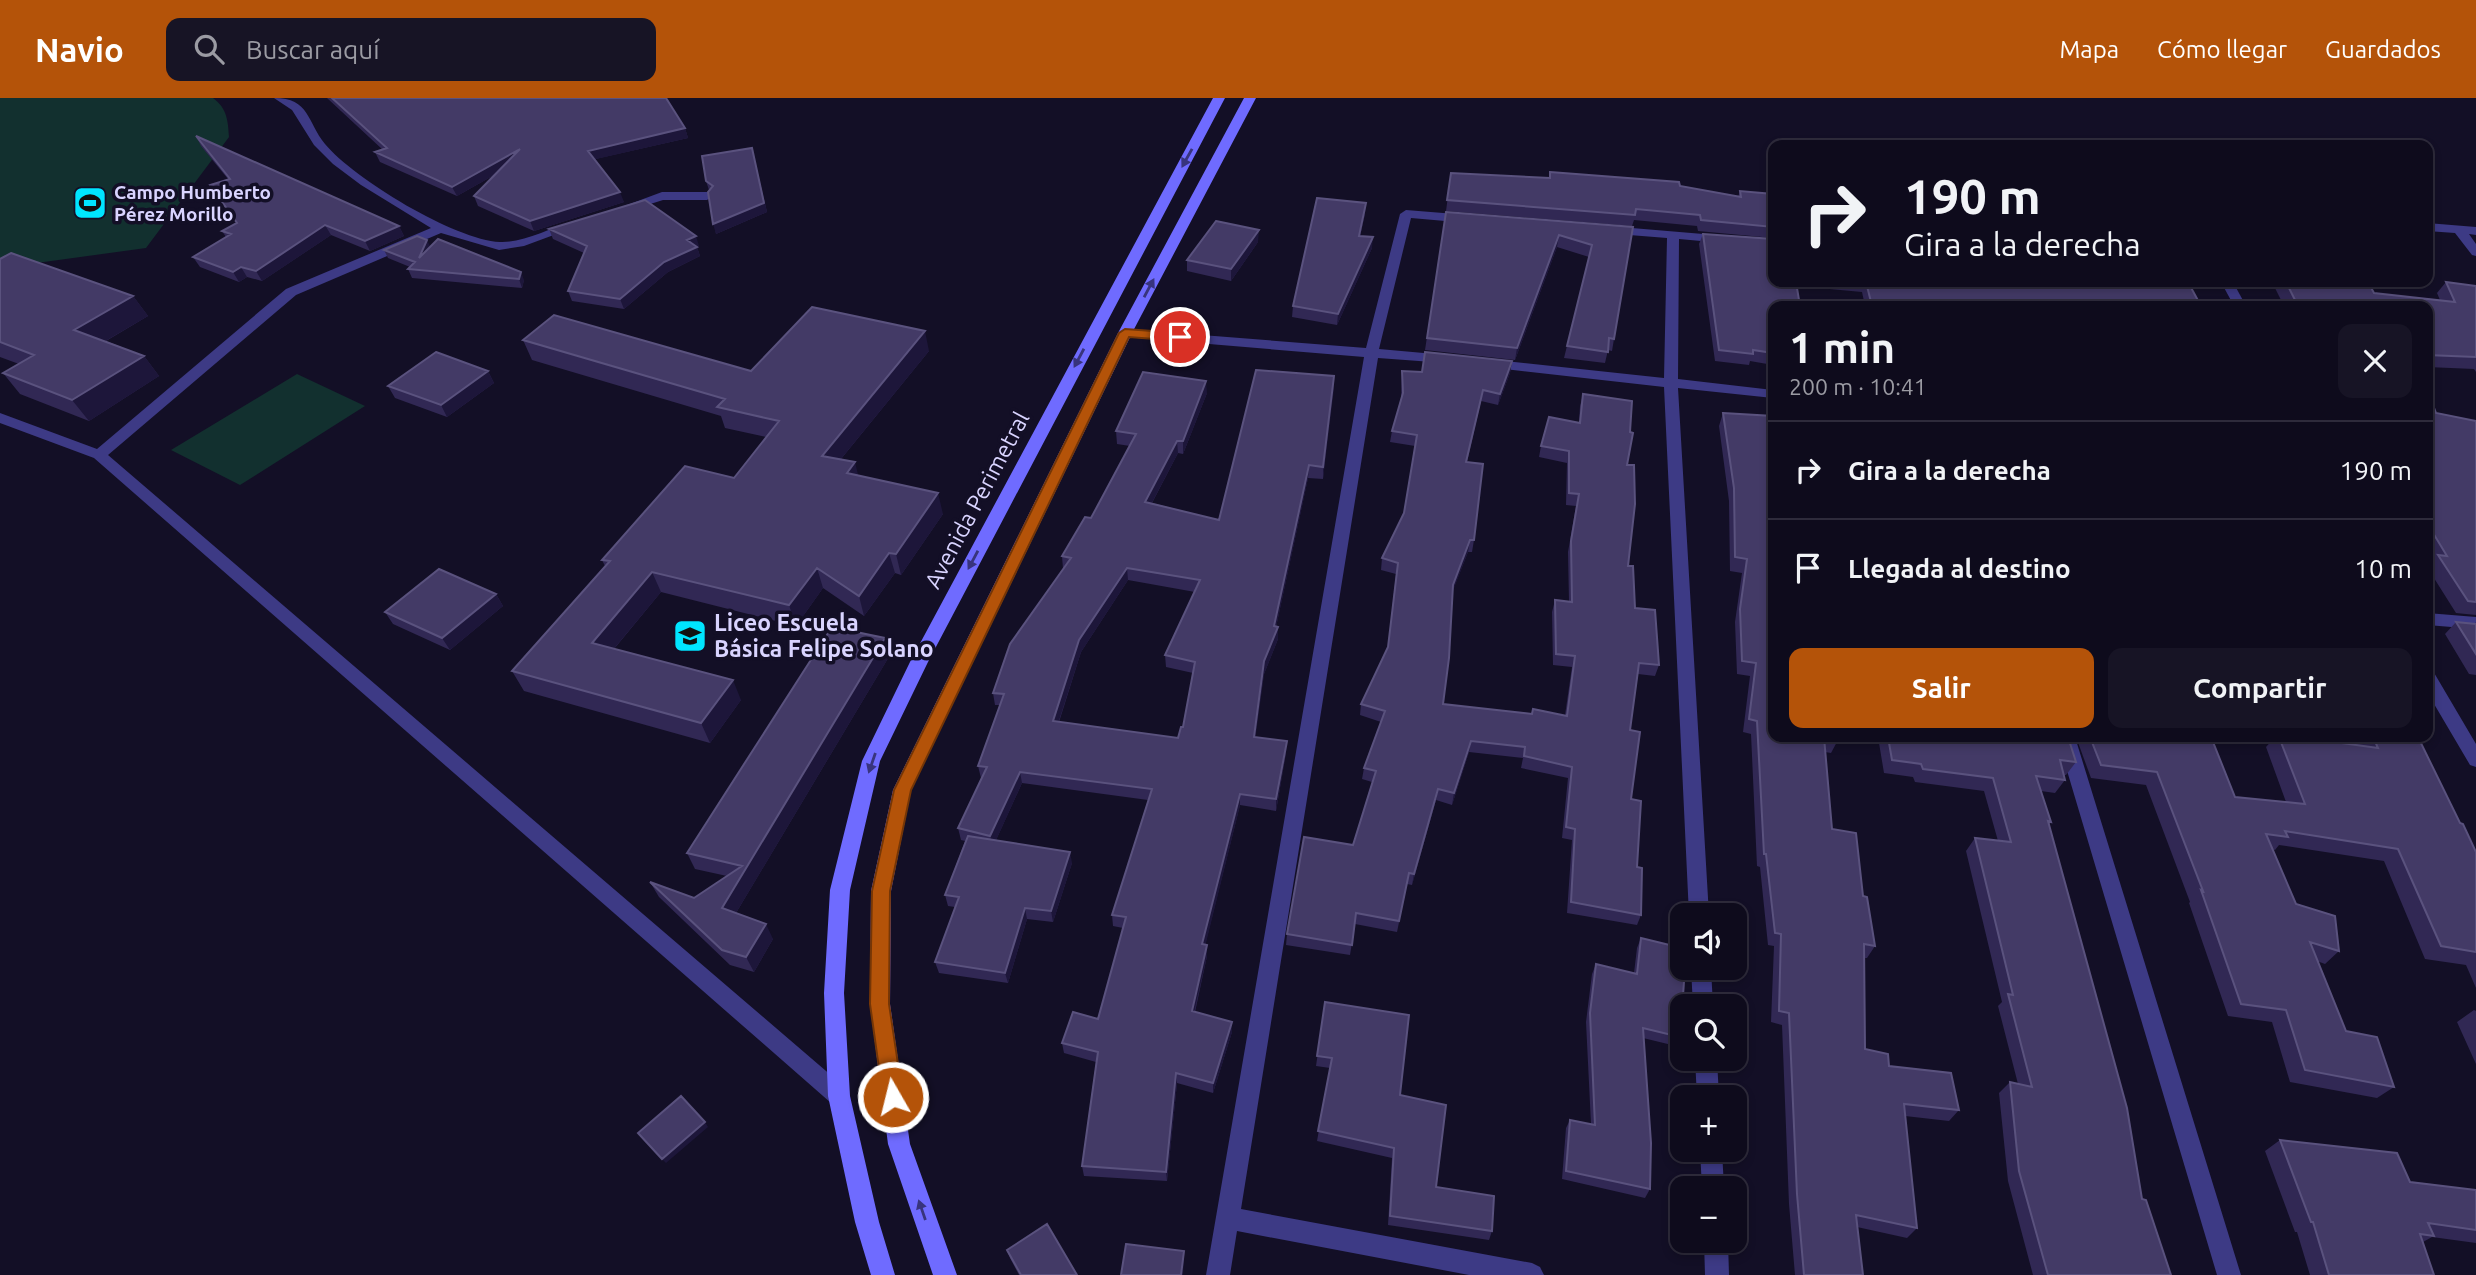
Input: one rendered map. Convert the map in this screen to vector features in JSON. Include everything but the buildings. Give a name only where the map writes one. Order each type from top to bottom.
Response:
[{"type":"main road","name":"Avenida Perimetral","points":[[883,1275],[867,1222],[839,1096],[834,993],[839,890],[871,761],[919,662],[1219,98]]},
{"type":"main road","points":[[945,1275],[899,1144],[880,1004],[881,891],[902,790],[1125,333],[1250,98]]},
{"type":"street","points":[[280,98],[289,101],[308,120],[316,142],[344,169],[440,229],[499,246],[520,243],[584,222]]},
{"type":"street","points":[[610,213],[662,196],[707,195]]},
{"type":"street","points":[[1218,1275],[1371,351],[1406,214],[1486,220]]},
{"type":"street","points":[[2433,227],[2476,231]]},
{"type":"street","points":[[99,455],[291,292],[440,229]]},
{"type":"street","points":[[1593,229],[1735,240]]},
{"type":"street","points":[[2458,229],[2476,252]]},
{"type":"street","points":[[1673,235],[1671,383],[1698,903]]},
{"type":"street","points":[[1125,333],[1371,351],[1768,393]]},
{"type":"street","points":[[0,418],[99,455],[839,1096]]},
{"type":"street","points":[[2433,619],[2476,623]]},
{"type":"street","points":[[2433,686],[2476,760]]},
{"type":"street","points":[[2068,742],[2230,1275]]},
{"type":"street","points":[[1229,1218],[1532,1275]]},
{"type":"street","points":[[1716,1253],[1717,1275]]},
{"type":"green space","name":"Campo Humberto Pérez Morillo","points":[[0,98],[213,98],[224,111],[229,137],[146,248],[0,268]]},
{"type":"green space","points":[[297,374],[365,406],[240,485],[171,450]]},
{"type":"place","name":"Campo Humberto Pérez Morillo","points":[[90,203]]},
{"type":"place","name":"Liceo Escuela Básica Felipe Solano","points":[[690,636]]},
{"type":"route","points":[[893,1097],[880,1004],[881,891],[902,790],[1125,333],[1180,337]]}]
